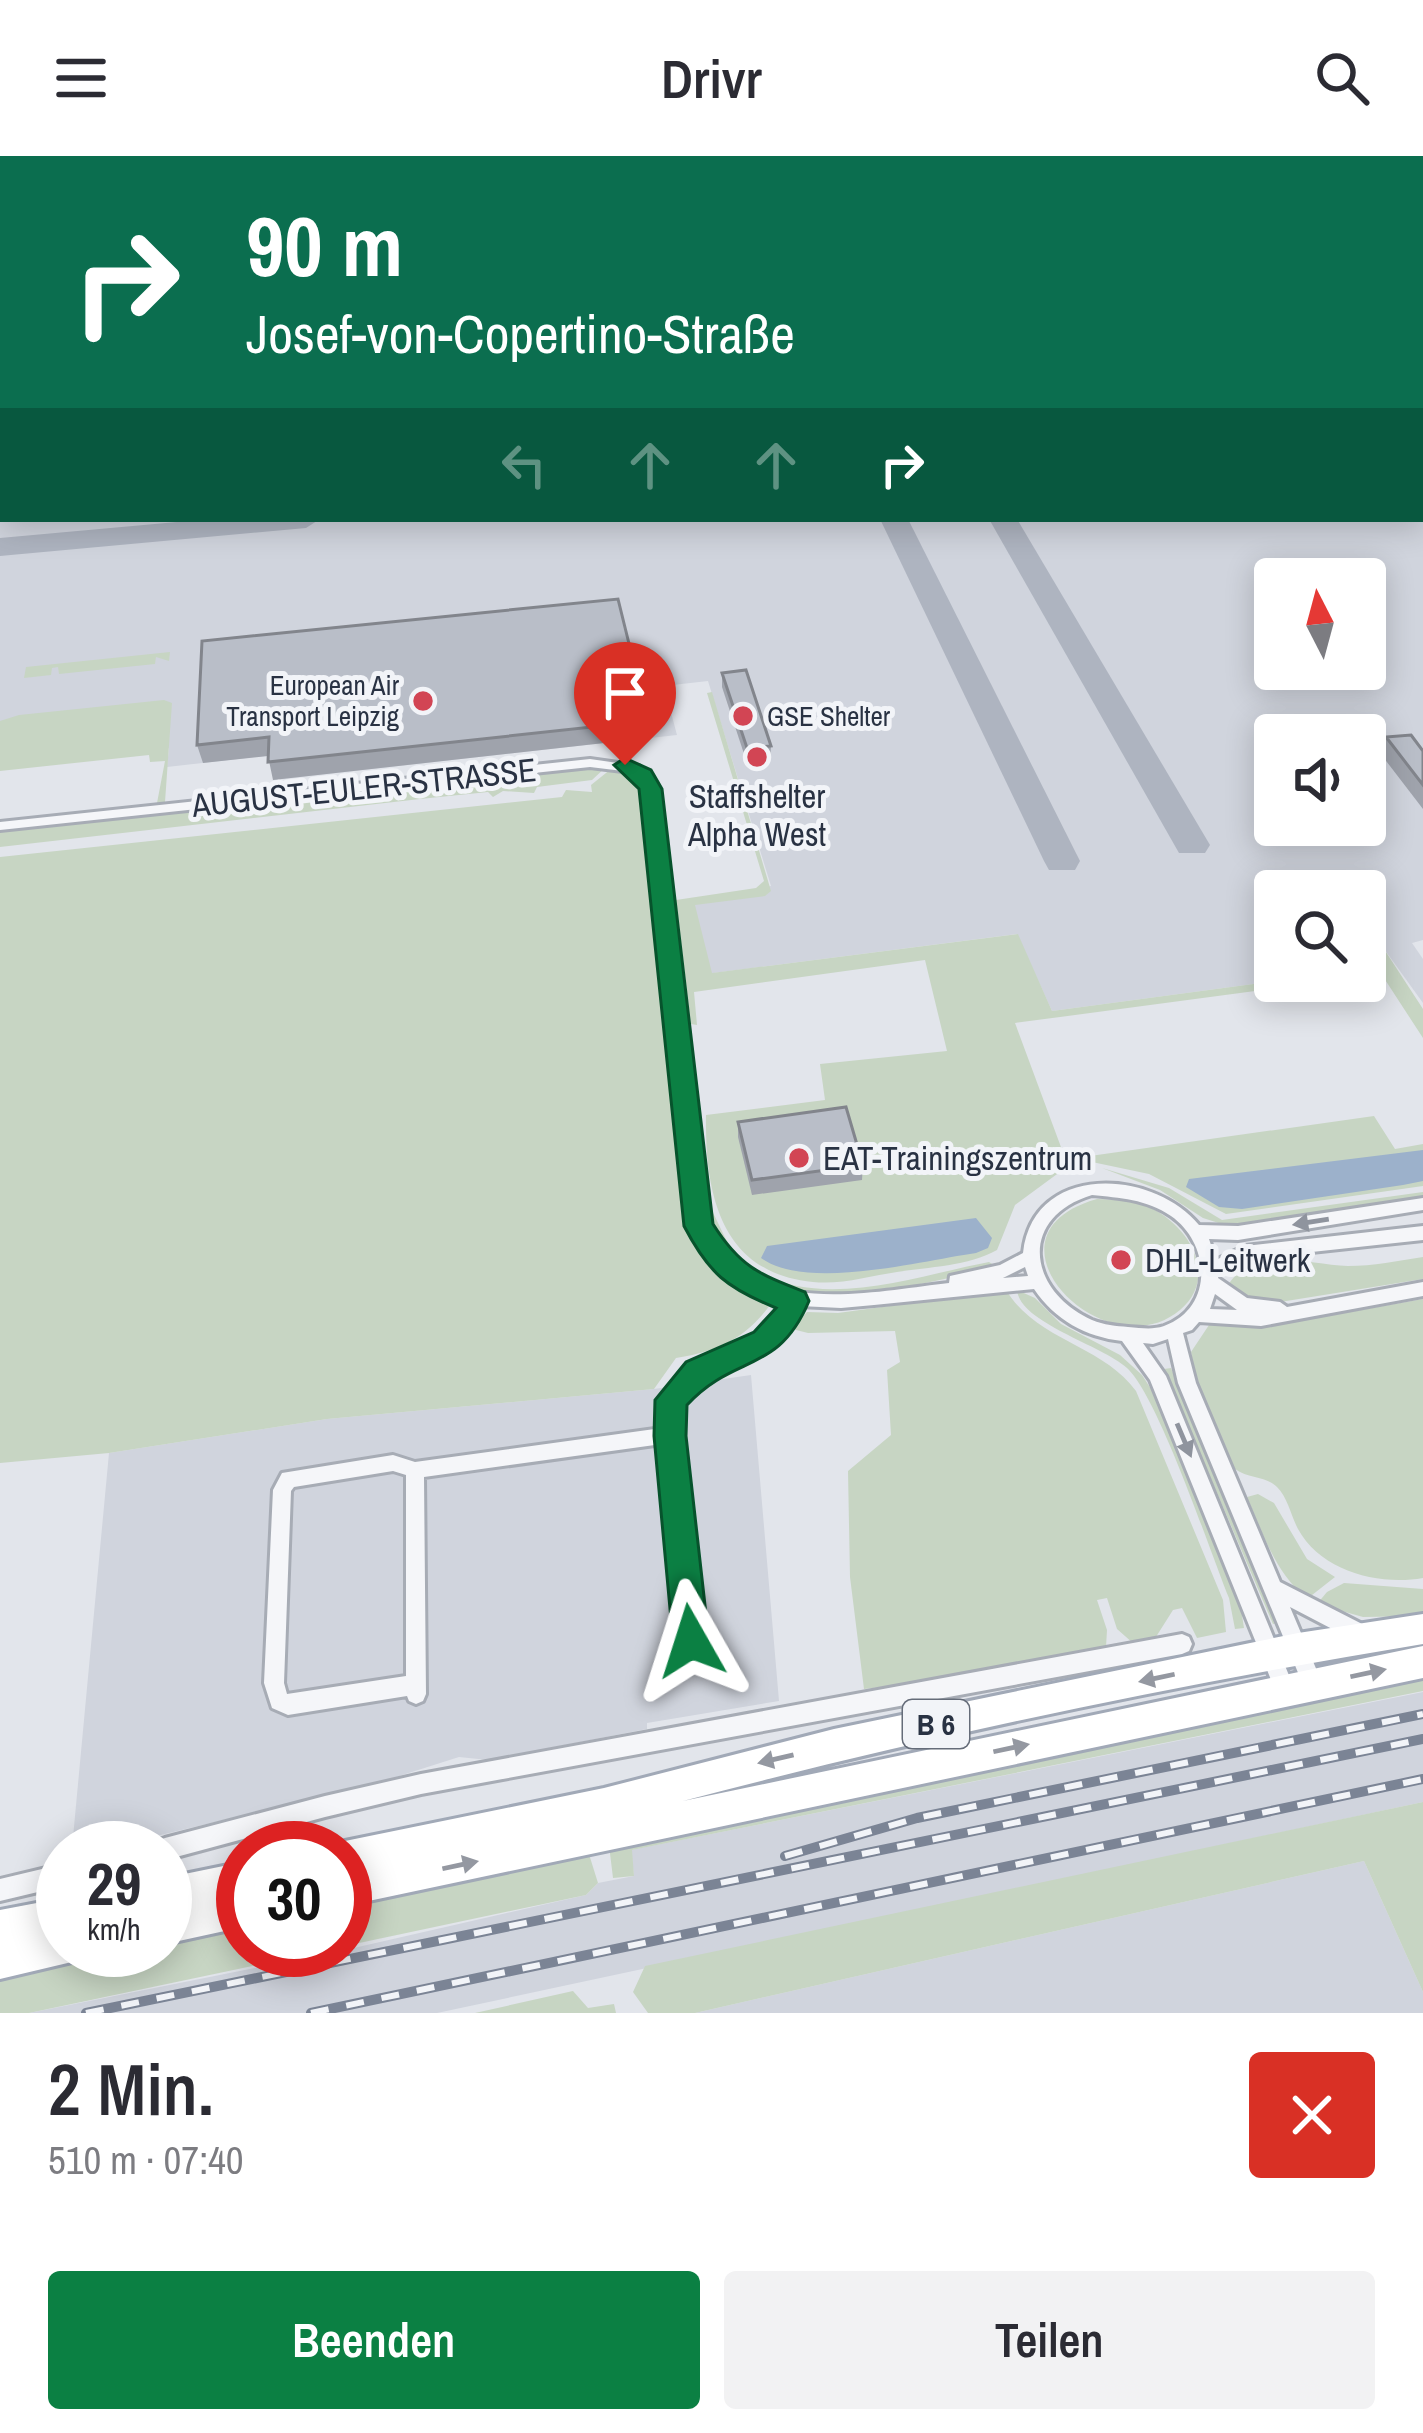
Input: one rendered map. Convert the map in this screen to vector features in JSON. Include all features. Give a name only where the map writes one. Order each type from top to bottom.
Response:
[{"type":"main road","name":"B 6","points":[[372,1882],[596,1821],[834,1745],[1285,1651],[1423,1629]]},
{"type":"main road","name":"B 6","points":[[372,1854],[596,1821],[1423,1662]]},
{"type":"main road","points":[[0,1928],[36,1921]]},
{"type":"main road","points":[[0,1961],[36,1954]]},
{"type":"street","name":"AUGUST-EULER-STRASSE","points":[[0,826],[590,763],[635,769],[651,789],[699,1226],[723,1265],[747,1282],[794,1301],[870,1299],[1039,1282]]},
{"type":"street","points":[[1301,1308],[1244,1306],[1213,1276],[1198,1232],[1151,1197],[1121,1189],[1066,1197],[1046,1212],[1033,1232],[1031,1256],[1039,1282],[1056,1305],[1082,1324],[1130,1337],[1174,1330],[1197,1315],[1261,1319],[1423,1288]]},
{"type":"street","points":[[1198,1232],[1238,1233],[1423,1204]]},
{"type":"street","points":[[1197,1315],[1213,1276],[1245,1253],[1423,1233]]},
{"type":"street","name":"AUGUST-EULER-STRASSE","points":[[870,1299],[1003,1271],[1031,1256]]},
{"type":"street","points":[[678,1662],[691,1641],[670,1436],[669,1415],[677,1389],[697,1372],[765,1342],[784,1325],[794,1301]]},
{"type":"street","points":[[1174,1330],[1187,1383],[1277,1590],[1285,1651]]},
{"type":"street","points":[[1130,1337],[1157,1376],[1299,1688]]},
{"type":"street","points":[[416,1470],[416,1689],[287,1706],[279,1701],[274,1683],[284,1485],[295,1475],[393,1463],[416,1470],[670,1436]]},
{"type":"street","points":[[1277,1590],[1367,1637]]},
{"type":"street","points":[[192,1842],[438,1780],[779,1717],[960,1690],[1182,1644]]},
{"type":"street","points":[[0,1890],[36,1881]]},
{"type":"shaded area","points":[[0,522],[1423,522],[1423,940],[1412,943],[1423,959],[1423,1003],[1386,952],[1386,870],[1254,870],[1254,984],[1052,1011],[1017,934],[698,975],[686,904],[771,886],[708,681],[664,686],[677,735],[273,780],[273,755],[167,767],[169,748],[0,763]]},
{"type":"shaded area","points":[[751,1375],[779,1701],[647,1723],[647,1729],[488,1760],[459,1757],[371,1785],[192,1828],[192,1821],[75,1821],[109,1453],[327,1419],[654,1389]]},
{"type":"shaded area","points":[[1423,1692],[1423,1802],[437,2013],[29,2013],[216,1976],[372,1977],[372,1944],[586,1895],[598,1883],[634,1876],[631,1850]]},
{"type":"shaded area","points":[[1364,1861],[1423,1992],[1423,2013],[695,2013]]},
{"type":"green space","points":[[170,652],[169,661],[156,657],[155,664],[59,674],[58,667],[52,668],[51,675],[24,678],[26,667]]},
{"type":"green space","points":[[712,692],[771,891],[765,896],[695,905],[712,973],[1018,934],[1052,1011],[1254,984],[1254,991],[1015,1023],[1068,1166],[1015,1205],[997,1250],[961,1263],[813,1282],[757,1263],[724,1224],[709,1173],[706,1115],[825,1100],[820,1064],[947,1051],[925,960],[694,992],[697,1025],[691,1024],[676,900],[756,888],[764,881],[707,693]]},
{"type":"green space","points":[[164,700],[172,703],[165,802],[157,803],[165,761],[150,762],[149,755],[0,771],[0,721]]},
{"type":"green space","points":[[606,767],[592,780],[537,787],[534,793],[503,791],[493,797],[488,792],[0,847],[0,831]]},
{"type":"green space","points":[[611,769],[628,774],[639,787],[659,930],[687,1226],[701,1253],[720,1274],[770,1305],[761,1317],[729,1342],[676,1358],[654,1389],[327,1419],[109,1453],[0,1463],[0,857],[562,797],[566,790],[592,792],[591,785]]},
{"type":"green space","points":[[1386,952],[1423,1009],[1423,1038],[1386,981]]},
{"type":"green space","points":[[1374,1116],[1395,1149],[1423,1144],[1423,1186],[1226,1214],[1149,1174],[1092,1162],[1090,1156]]},
{"type":"green space","points":[[1102,1168],[1169,1188],[1222,1220],[1423,1192],[1423,1198],[1228,1226],[1203,1218],[1160,1190]]},
{"type":"green space","points":[[703,1198],[743,1261],[769,1277],[799,1286],[863,1287],[989,1262],[997,1267],[869,1292],[780,1287],[744,1271],[717,1242]]},
{"type":"green space","points":[[1097,1199],[1151,1208],[1188,1240],[1198,1268],[1197,1283],[1180,1310],[1150,1325],[1117,1324],[1087,1312],[1062,1292],[1047,1267],[1045,1240],[1061,1217]]},
{"type":"green space","points":[[1423,1257],[1423,1279],[1274,1303],[1257,1303],[1228,1285],[1239,1272],[1267,1260],[1348,1266]]},
{"type":"green space","points":[[1006,1290],[1035,1321],[1106,1363],[1136,1391],[1223,1600],[1226,1632],[1197,1638],[1182,1608],[1173,1610],[1154,1640],[1134,1644],[1117,1629],[1107,1598],[1097,1600],[1107,1630],[1106,1647],[958,1678],[864,1689],[850,1577],[848,1471],[891,1435],[887,1370],[900,1362],[895,1331],[808,1333],[792,1329],[807,1312],[838,1313]]},
{"type":"green space","points":[[1017,1290],[1035,1298],[1061,1324],[1120,1355],[1142,1375],[1239,1597],[1244,1628],[1235,1629],[1229,1598],[1182,1476],[1140,1384],[1115,1359],[1032,1313]]},
{"type":"green space","points":[[1423,1299],[1423,1578],[1388,1580],[1352,1572],[1321,1556],[1298,1529],[1277,1487],[1235,1469],[1195,1375],[1191,1352],[1209,1325],[1258,1328]]},
{"type":"green space","points":[[1171,1368],[1278,1623],[1273,1624],[1164,1369]]},
{"type":"green space","points":[[1258,1494],[1274,1503],[1307,1559],[1335,1577],[1307,1599],[1286,1577],[1265,1538],[1247,1497]]},
{"type":"green space","points":[[1344,1583],[1423,1589],[1423,1616],[1363,1617],[1317,1604]]},
{"type":"green space","points":[[1423,1673],[1423,1691],[632,1850],[634,1876],[613,1878],[609,1845]]},
{"type":"green space","points":[[1423,1802],[1423,1992],[1364,1861],[695,2013],[648,2013],[633,1992],[645,1966]]},
{"type":"green space","points":[[588,1851],[598,1883],[586,1895],[372,1940],[372,1896]]},
{"type":"green space","points":[[216,1929],[216,1974],[29,2013],[0,2013],[0,1975],[36,1967],[36,1977],[192,1977],[192,1934]]},
{"type":"green space","points":[[573,1991],[588,2008],[614,2004],[616,2013],[475,2013]]},
{"type":"water","points":[[1423,1150],[1423,1181],[1403,1185],[1242,1209],[1219,1207],[1186,1187],[1189,1179]]},
{"type":"water","points":[[976,1218],[992,1238],[988,1248],[976,1253],[834,1273],[781,1268],[761,1258],[767,1246]]},
{"type":"building","name":"European Air Transport Leipzig","points":[[618,599],[648,721],[268,762],[269,737],[197,745],[202,641]]},
{"type":"building","name":"GSE Shelter","points":[[746,670],[771,746],[747,748],[722,673]]},
{"type":"building","points":[[1411,735],[1423,751],[1423,785],[1386,737]]},
{"type":"building","name":"EAT-Trainingszentrum","points":[[846,1107],[863,1165],[752,1180],[738,1122]]},
{"type":"taxiway","points":[[0,547],[273,522]]},
{"type":"taxiway","points":[[895,522],[1062,861]]},
{"type":"taxiway","points":[[1005,522],[1192,845]]},
{"type":"railway","points":[[785,1856],[917,1818],[1423,1714]]},
{"type":"railway","points":[[86,2013],[1423,1739]]},
{"type":"railway","points":[[311,2013],[1423,1779]]},
{"type":"place","name":"European Air Transport Leipzig","points":[[423,701]]},
{"type":"place","name":"GSE Shelter","points":[[743,716]]},
{"type":"place","name":"Staffshelter Alpha West","points":[[757,757]]},
{"type":"place","name":"EAT-Trainingszentrum","points":[[799,1158]]},
{"type":"place","name":"DHL-Leitwerk","points":[[1121,1260]]},
{"type":"route","points":[[625,765],[643,775],[651,789],[699,1226],[723,1265],[773,1296],[794,1301],[784,1325],[765,1342],[697,1372],[671,1400],[670,1436],[691,1641]]}]
